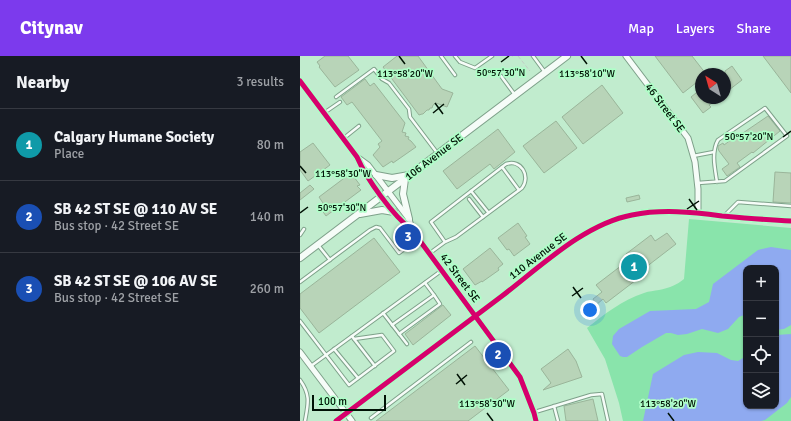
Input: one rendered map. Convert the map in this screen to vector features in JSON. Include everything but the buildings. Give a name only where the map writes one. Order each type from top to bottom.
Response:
[{"type":"street","name":"106 Avenue SE","points":[[300,258],[567,56]]},
{"type":"street","name":"46 Street SE","points":[[626,56],[688,138],[698,183],[698,212]]},
{"type":"street","name":"42 Street SE","points":[[300,81],[357,157],[363,170],[402,223],[412,230]]},
{"type":"street","name":"42 Street SE","points":[[357,157],[368,165],[409,219],[412,230],[418,239],[520,377],[536,421]]},
{"type":"street","points":[[376,175],[392,178],[408,177],[403,194],[409,219]]},
{"type":"street","points":[[358,214],[382,210],[394,212]]},
{"type":"street","name":"110 Avenue SE","points":[[336,421],[569,244],[599,226],[630,215],[656,211],[698,212],[724,216],[791,221]]},
{"type":"street","points":[[300,352],[352,421]]},
{"type":"lane","points":[[441,56],[455,75]]},
{"type":"lane","points":[[455,56],[460,62],[475,68],[492,56]]},
{"type":"lane","points":[[532,56],[545,73]]},
{"type":"lane","points":[[336,97],[374,69],[382,79],[389,83],[409,108],[410,117],[438,154]]},
{"type":"lane","points":[[501,76],[515,95]]},
{"type":"lane","points":[[324,113],[340,102]]},
{"type":"lane","points":[[698,183],[717,182],[725,181],[788,136],[765,108],[718,140],[714,146],[717,182]]},
{"type":"lane","points":[[343,138],[359,126]]},
{"type":"lane","points":[[693,156],[714,152]]},
{"type":"lane","points":[[429,253],[445,242],[456,237],[519,190],[524,185],[526,180],[526,174],[522,168],[516,163],[510,163],[502,167],[430,222],[445,242]]},
{"type":"lane","points":[[502,167],[519,190]]},
{"type":"lane","points":[[471,191],[488,212]]},
{"type":"lane","points":[[468,199],[482,217]]},
{"type":"lane","points":[[724,216],[738,202],[791,206]]},
{"type":"lane","points":[[300,282],[376,227],[380,228],[399,253],[418,239]]},
{"type":"lane","points":[[300,235],[304,229]]},
{"type":"lane","points":[[318,244],[330,260]]},
{"type":"lane","points":[[311,366],[442,271]]},
{"type":"lane","points":[[399,334],[440,304],[425,283]]},
{"type":"lane","points":[[392,325],[434,295]]},
{"type":"lane","points":[[383,313],[406,344]]},
{"type":"lane","points":[[300,323],[349,385],[394,351],[382,335],[354,340]]},
{"type":"lane","points":[[352,336],[375,366]]},
{"type":"lane","points":[[371,418],[471,342]]},
{"type":"lane","points":[[334,349],[358,378]]},
{"type":"lane","points":[[300,380],[306,388],[308,397],[305,421]]},
{"type":"lane","points":[[534,412],[591,395],[602,394],[608,421]]},
{"type":"lane","points":[[554,406],[558,421]]},
{"type":"path","points":[[518,56],[530,71]]},
{"type":"green space","points":[[689,219],[791,228],[791,421],[623,421],[605,359],[587,328],[628,299],[646,292],[659,290],[679,283],[684,279]]},
{"type":"water","points":[[771,247],[791,250],[791,325],[784,329],[779,330],[779,265],[743,265],[743,315],[739,317],[728,329],[718,333],[702,329],[687,334],[678,335],[666,333],[627,357],[620,356],[612,344],[613,336],[619,329],[650,311],[696,309],[709,302],[713,284],[758,250]]},
{"type":"water","points":[[791,334],[791,397],[787,403],[765,420],[643,421],[653,374],[684,355],[698,352],[717,353],[731,360],[738,361],[743,358],[743,409],[779,409],[779,335]]},
{"type":"cycle path","points":[[300,81],[357,157],[361,166],[381,196],[397,216],[412,230],[520,377],[536,421]]},
{"type":"cycle path","points":[[336,421],[502,296],[563,248],[597,227],[632,215],[654,212],[688,212],[791,221]]},
{"type":"place","name":"SB 42 ST SE @ 106 AV SE","points":[[408,237]]},
{"type":"place","name":"Calgary Humane Society","points":[[634,267]]},
{"type":"place","name":"SB 42 ST SE @ 110 AV SE","points":[[498,355]]}]
